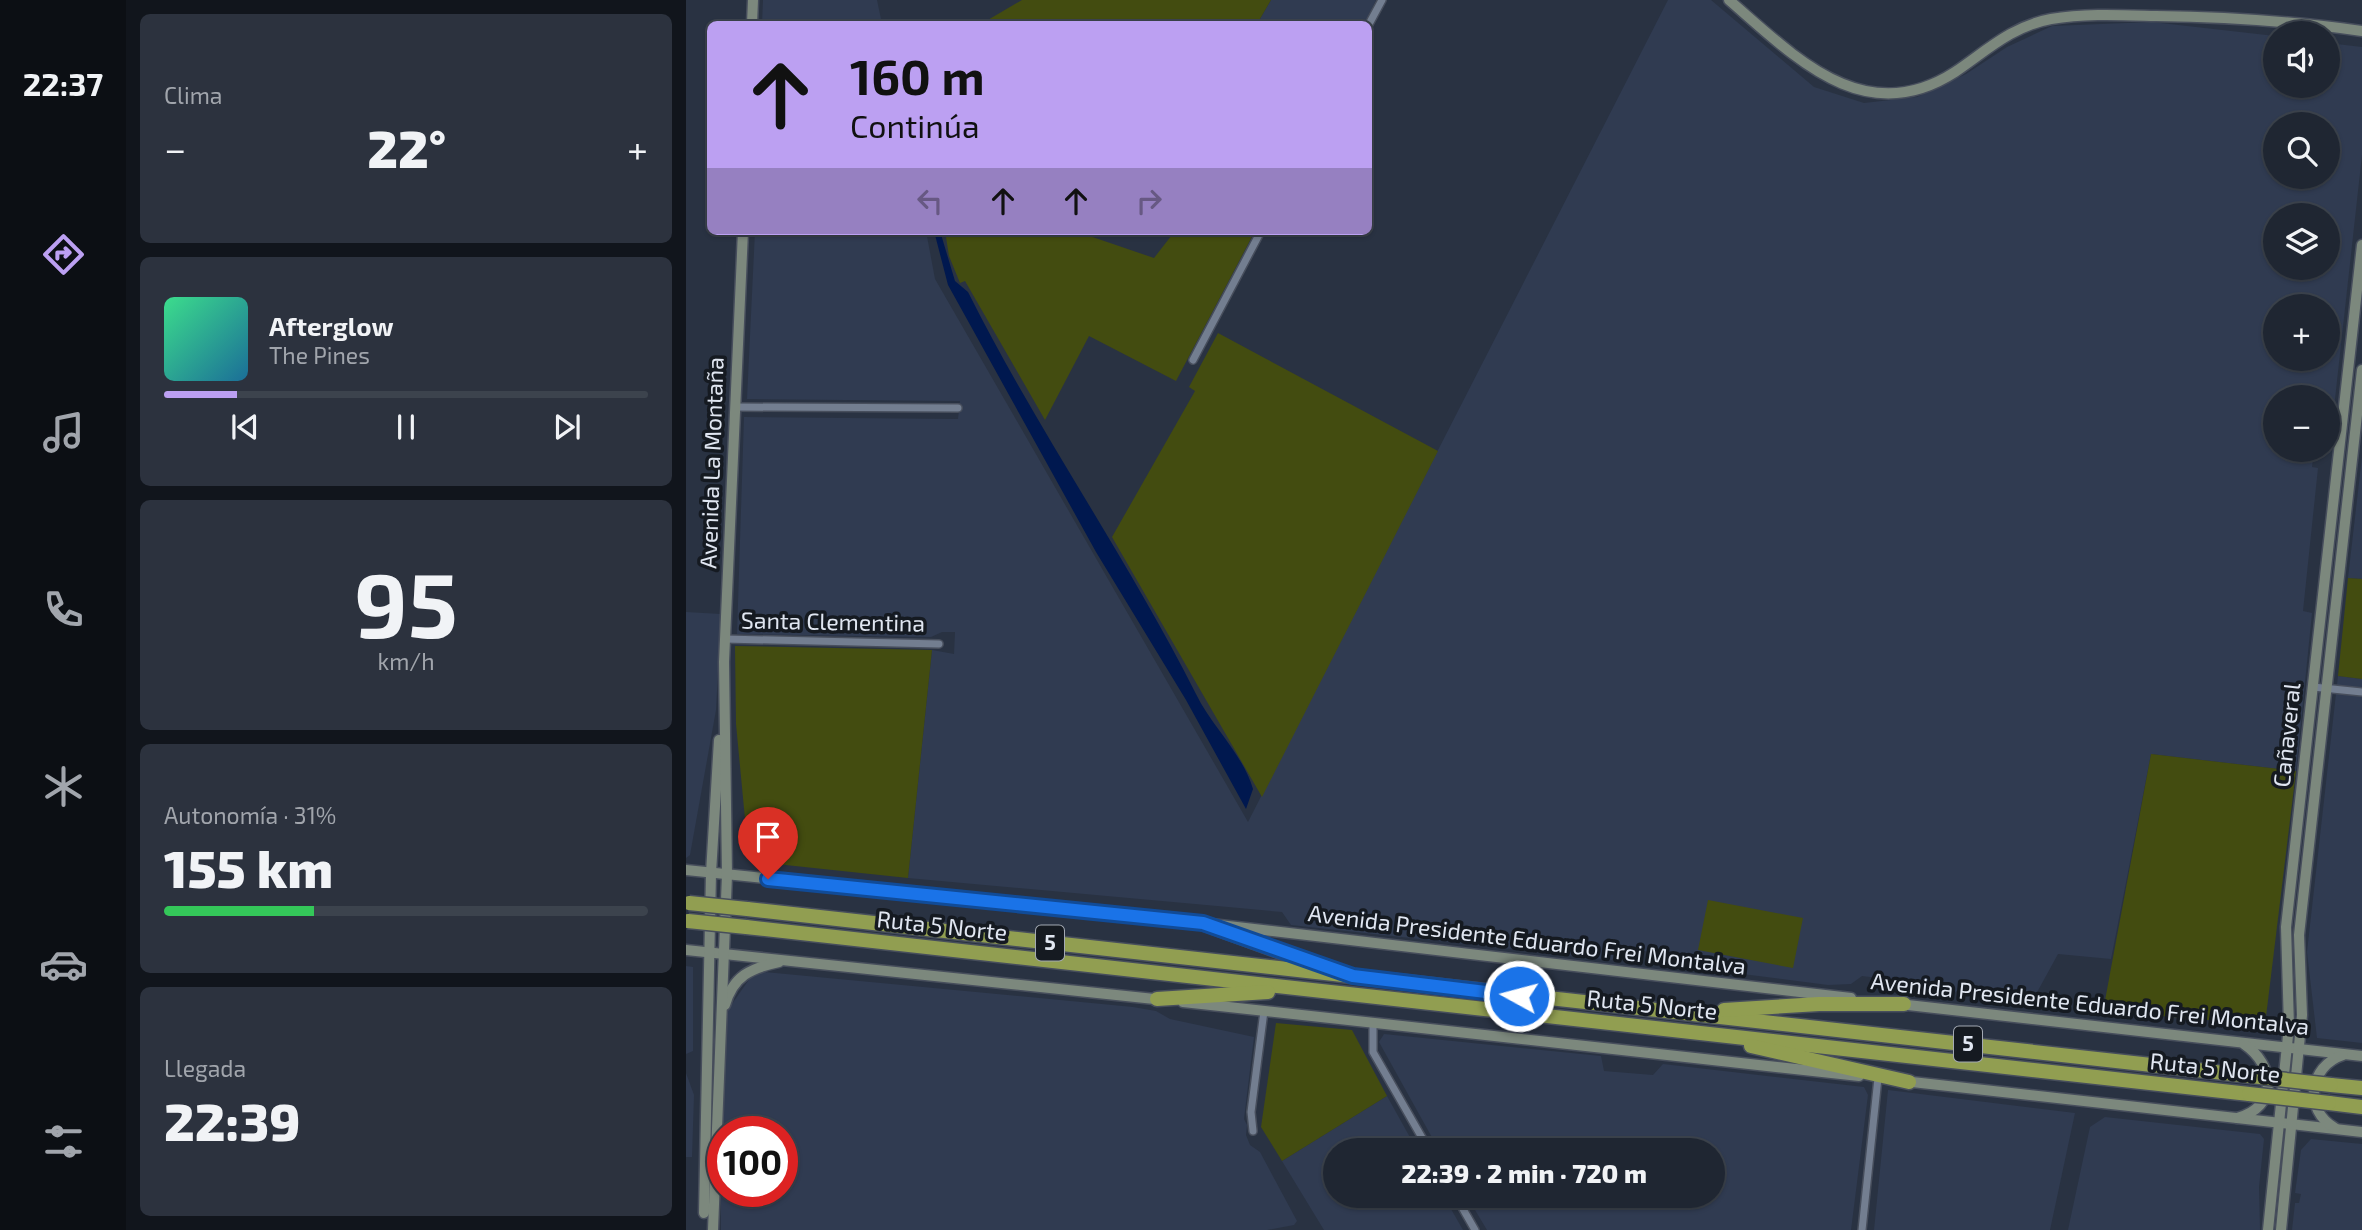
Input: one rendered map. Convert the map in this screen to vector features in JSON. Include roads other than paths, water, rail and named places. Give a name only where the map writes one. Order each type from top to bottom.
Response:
[{"type":"highway","name":"Ruta 5 Norte","points":[[687,902],[2362,1088]]},
{"type":"highway","name":"Ruta 5 Norte","points":[[687,921],[2362,1107]]},
{"type":"highway","points":[[1203,923],[1353,976]]},
{"type":"highway","points":[[1157,999],[1294,989]]},
{"type":"highway","points":[[1685,1012],[1799,1004],[1904,1004]]},
{"type":"highway","points":[[1702,1033],[1909,1082]]},
{"type":"main road","points":[[751,21],[752,0]]},
{"type":"main road","points":[[1730,0],[1819,75],[1850,88],[1878,92],[1906,90],[1931,84],[2015,30],[2034,22],[2068,16],[2240,17],[2362,30]]},
{"type":"main road","name":"Avenida La Montaña","points":[[713,1230],[727,875],[723,697],[743,235]]},
{"type":"main road","name":"Cañaveral","points":[[2268,1230],[2289,999],[2286,927],[2362,246]]},
{"type":"main road","name":"Cañaveral","points":[[2281,1230],[2302,1006],[2299,934],[2362,370]]},
{"type":"main road","name":"Avenida La Montaña","points":[[705,1230],[711,873],[716,765],[723,697]]},
{"type":"main road","name":"Avenida Presidente Eduardo Frei Montalva","points":[[686,870],[1203,923],[2362,1056]]},
{"type":"main road","points":[[686,950],[1157,999],[2362,1132]]},
{"type":"main road","points":[[721,1025],[727,997],[737,980],[751,969],[787,960]]},
{"type":"main road","points":[[2231,1119],[2253,1111],[2264,1098],[2268,1087],[2267,1070],[2262,1059],[2242,1042]]},
{"type":"main road","points":[[2338,1129],[2325,1121],[2317,1111],[2314,1087],[2325,1065],[2346,1054]]},
{"type":"street","points":[[1371,21],[1382,0]]},
{"type":"street","points":[[1193,360],[1259,235]]},
{"type":"street","points":[[735,407],[958,408]]},
{"type":"street","name":"Santa Clementina","points":[[725,639],[939,644]]},
{"type":"street","points":[[2313,687],[2362,692]]},
{"type":"street","points":[[1253,1131],[1251,1112],[1264,1011]]},
{"type":"street","points":[[1373,1023],[1371,1046],[1422,1138]]},
{"type":"street","points":[[1862,1230],[1878,1078]]},
{"type":"street","points":[[1462,1208],[1475,1230]]},
{"type":"water","points":[[935,235],[941,235],[955,281],[968,292],[1023,394],[1141,593],[1203,706],[1242,764],[1253,789],[1246,809],[1186,700],[1096,552],[948,285]]}]
